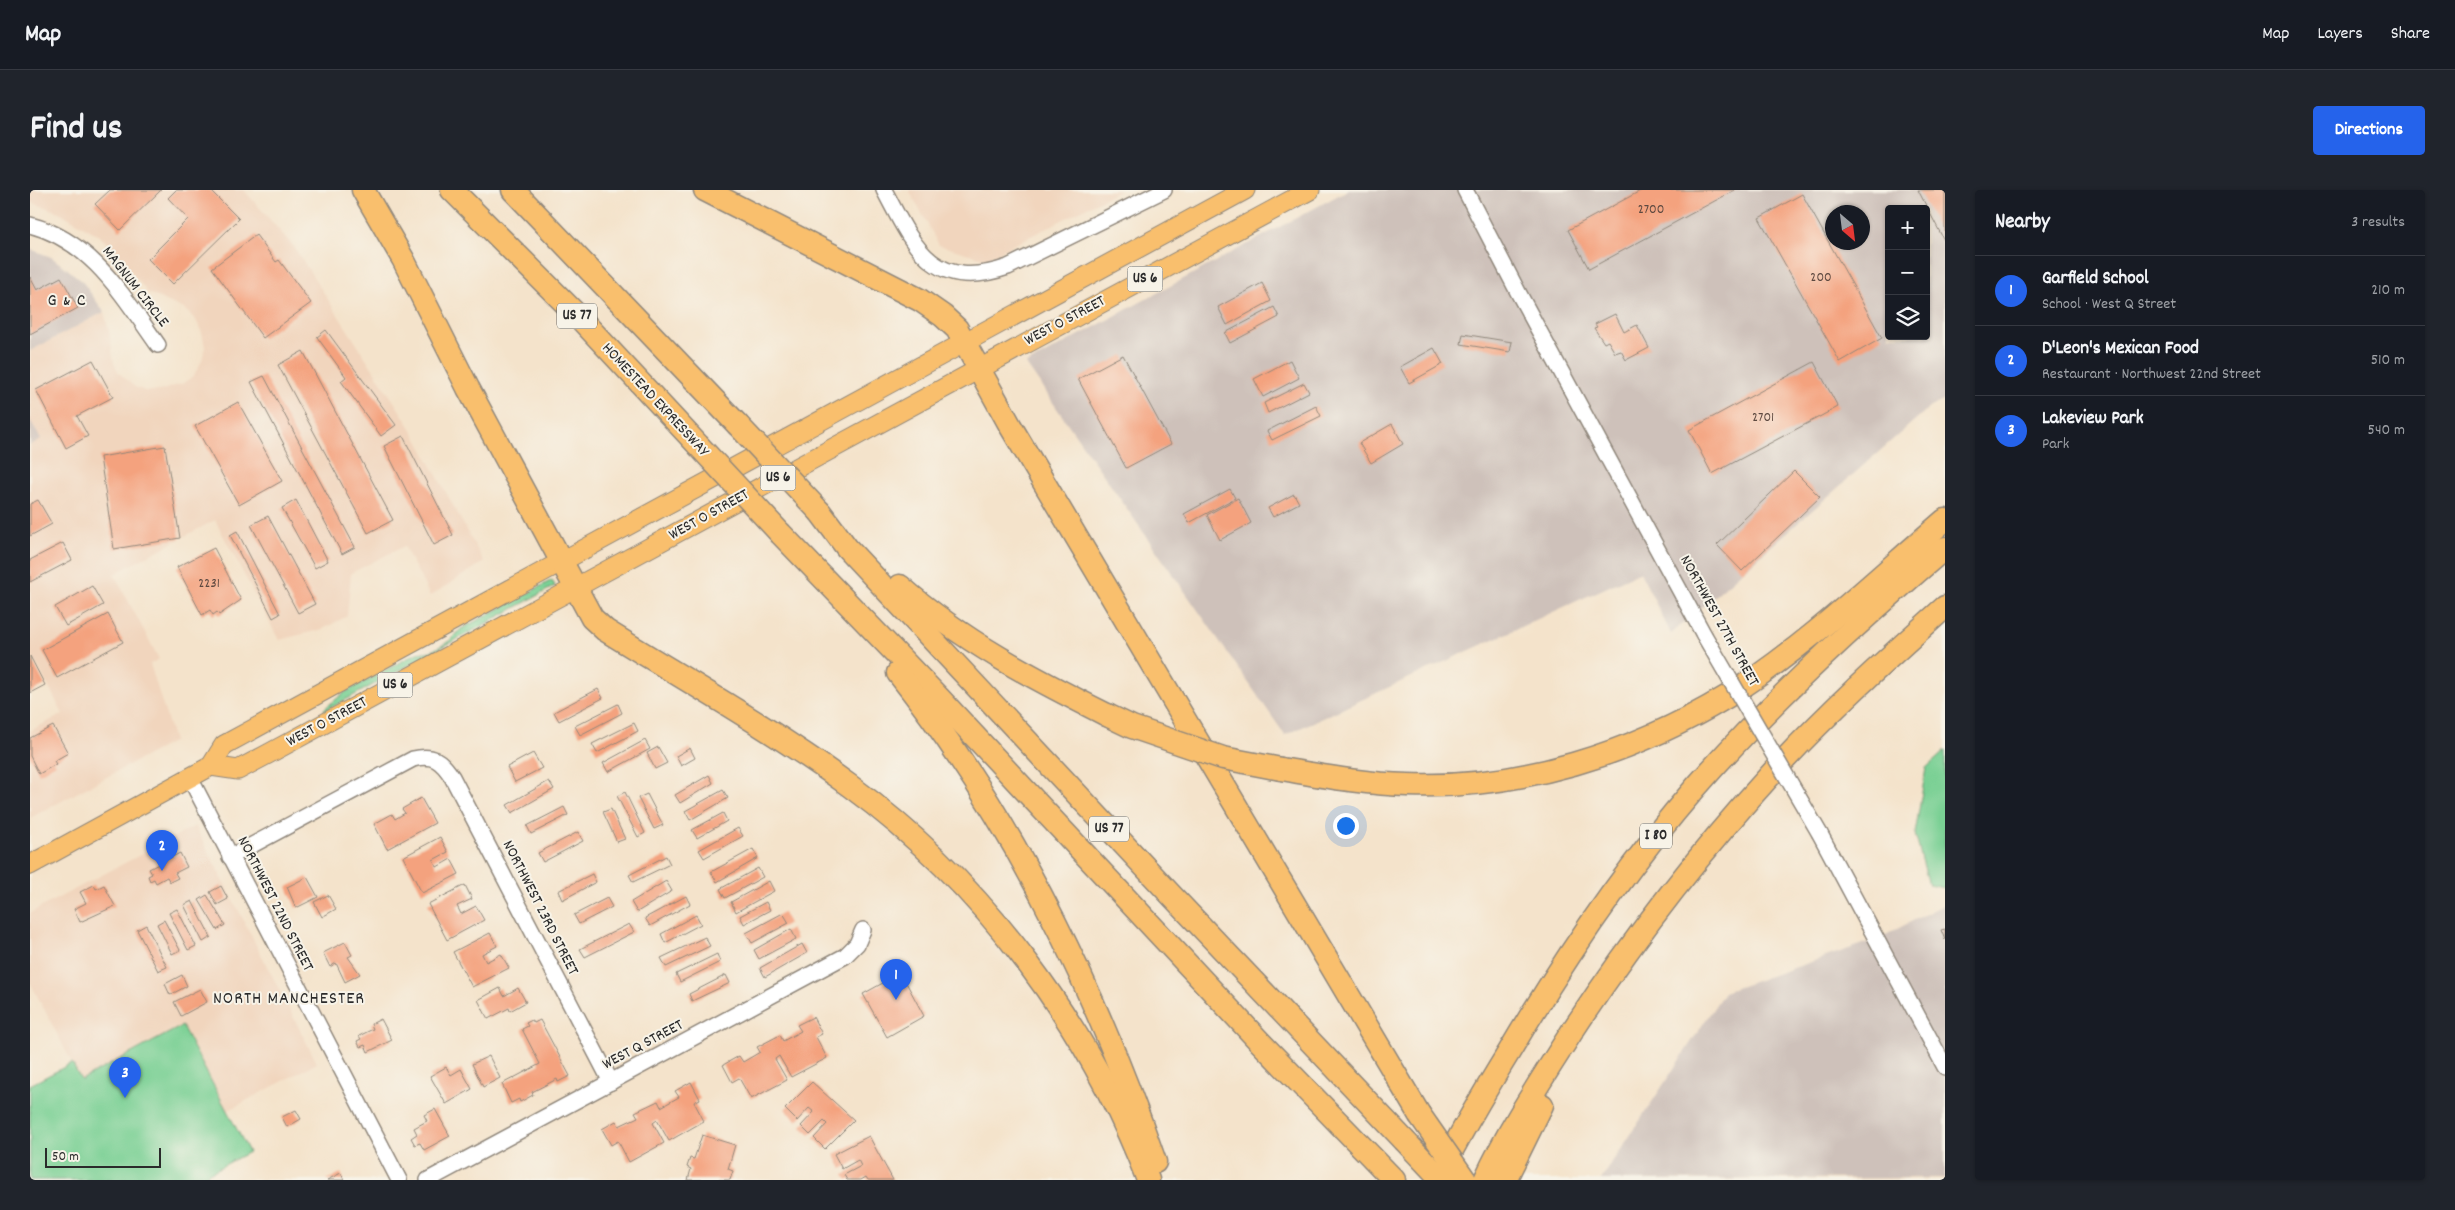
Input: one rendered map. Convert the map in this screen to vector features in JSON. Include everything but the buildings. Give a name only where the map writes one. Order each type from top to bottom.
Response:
[{"type":"highway","points":[[363,190],[403,260],[468,388],[592,618],[605,630],[800,750],[896,823],[938,862],[982,908],[1022,957],[1056,1004],[1087,1053],[1117,1109],[1148,1180]]},
{"type":"highway","name":"HOMESTEAD EXPRESSWAY","points":[[452,190],[575,313],[788,540]]},
{"type":"highway","name":"US 77","points":[[513,190],[820,512],[847,548],[1180,904],[1442,1180]]},
{"type":"highway","points":[[705,190],[920,300],[952,323],[965,342],[1016,435],[1419,1114],[1465,1180]]},
{"type":"highway","points":[[820,512],[910,595],[962,635],[1040,682],[1107,715],[1132,727],[1223,758],[1382,784],[1456,784],[1547,771],[1596,757],[1671,726],[1729,695],[1818,629],[1945,520]]},
{"type":"highway","points":[[788,540],[946,705],[1260,1042],[1391,1176]]},
{"type":"highway","name":"US 77","points":[[788,540],[918,698],[994,811],[1070,954],[1105,1029],[1135,1105],[1161,1180]]},
{"type":"highway","name":"I 80","points":[[1437,1180],[1485,1092],[1537,1005],[1588,927],[1643,852],[1696,787],[1742,738],[1818,662],[1945,548]]},
{"type":"highway","points":[[1486,1180],[1541,1080],[1605,982],[1688,873],[1775,770],[1945,606]]},
{"type":"highway","points":[[1505,1180],[1605,982]]},
{"type":"main road","name":"WEST O STREET","points":[[1245,190],[224,745],[212,766],[238,770],[1310,190]]},
{"type":"main road","points":[[30,865],[212,766]]},
{"type":"street","points":[[884,190],[911,242],[937,266],[954,273],[971,276],[990,273],[1008,267],[1164,190]]},
{"type":"street","name":"NORTHWEST 27TH STREET","points":[[1465,190],[1522,301],[1704,635],[1820,834],[1945,1067]]},
{"type":"street","name":"MAGNUM CIRCLE","points":[[30,225],[52,232],[71,242],[88,255],[115,284],[158,345]]},
{"type":"street","name":"NORTHWEST 23RD STREET","points":[[230,856],[413,759],[430,757],[442,762],[452,777],[611,1082]]},
{"type":"street","name":"NORTHWEST 22ND STREET","points":[[190,778],[398,1180]]},
{"type":"street","name":"WEST Q STREET","points":[[428,1180],[845,956],[856,944],[863,930]]},
{"type":"shaded area","points":[[30,190],[244,190],[294,247],[411,428],[484,562],[430,596],[404,546],[351,573],[347,616],[323,629],[279,640],[215,520],[114,574],[159,659],[150,664],[174,741],[30,818],[30,731],[63,714],[30,652],[30,445],[40,439],[30,420],[30,351],[104,312],[114,363],[119,373],[135,387],[145,391],[159,391],[184,383],[194,375],[202,361],[205,347],[202,333],[196,320],[184,309],[148,293],[111,246],[98,235],[59,212],[30,202]]},
{"type":"shaded area","points":[[909,190],[1121,190],[986,259],[939,245]]},
{"type":"shaded area","points":[[1348,190],[1945,190],[1945,400],[1930,407],[1671,634],[1640,572],[1285,735],[1026,364]]},
{"type":"shaded area","points":[[30,249],[51,257],[82,281],[104,312],[30,351]]},
{"type":"shaded area","points":[[30,420],[41,439],[30,445]]},
{"type":"shaded area","name":"NORTH MANCHESTER","points":[[195,826],[317,1063],[227,1111],[182,1026],[81,1080],[30,982],[30,913]]},
{"type":"shaded area","points":[[1945,904],[1945,1178],[1601,1180],[1724,992],[1878,939]]},
{"type":"green space","points":[[552,580],[555,586],[325,711],[324,709],[345,692],[417,653],[431,651],[448,642],[461,629]]},
{"type":"green space","points":[[1945,751],[1945,888],[1929,885],[1915,834],[1926,768]]},
{"type":"green space","points":[[182,1026],[249,1152],[207,1174],[210,1180],[30,1180],[30,1085],[72,1063],[81,1080]]},
{"type":"place","name":"D'Leon's Mexican Food","points":[[162,871]]},
{"type":"place","name":"Garfield School","points":[[896,1000]]},
{"type":"place","name":"Lakeview Park","points":[[125,1098]]},
{"type":"district","name":"G & C","points":[[67,301]]},
{"type":"district","name":"NORTH MANCHESTER","points":[[289,999]]}]
